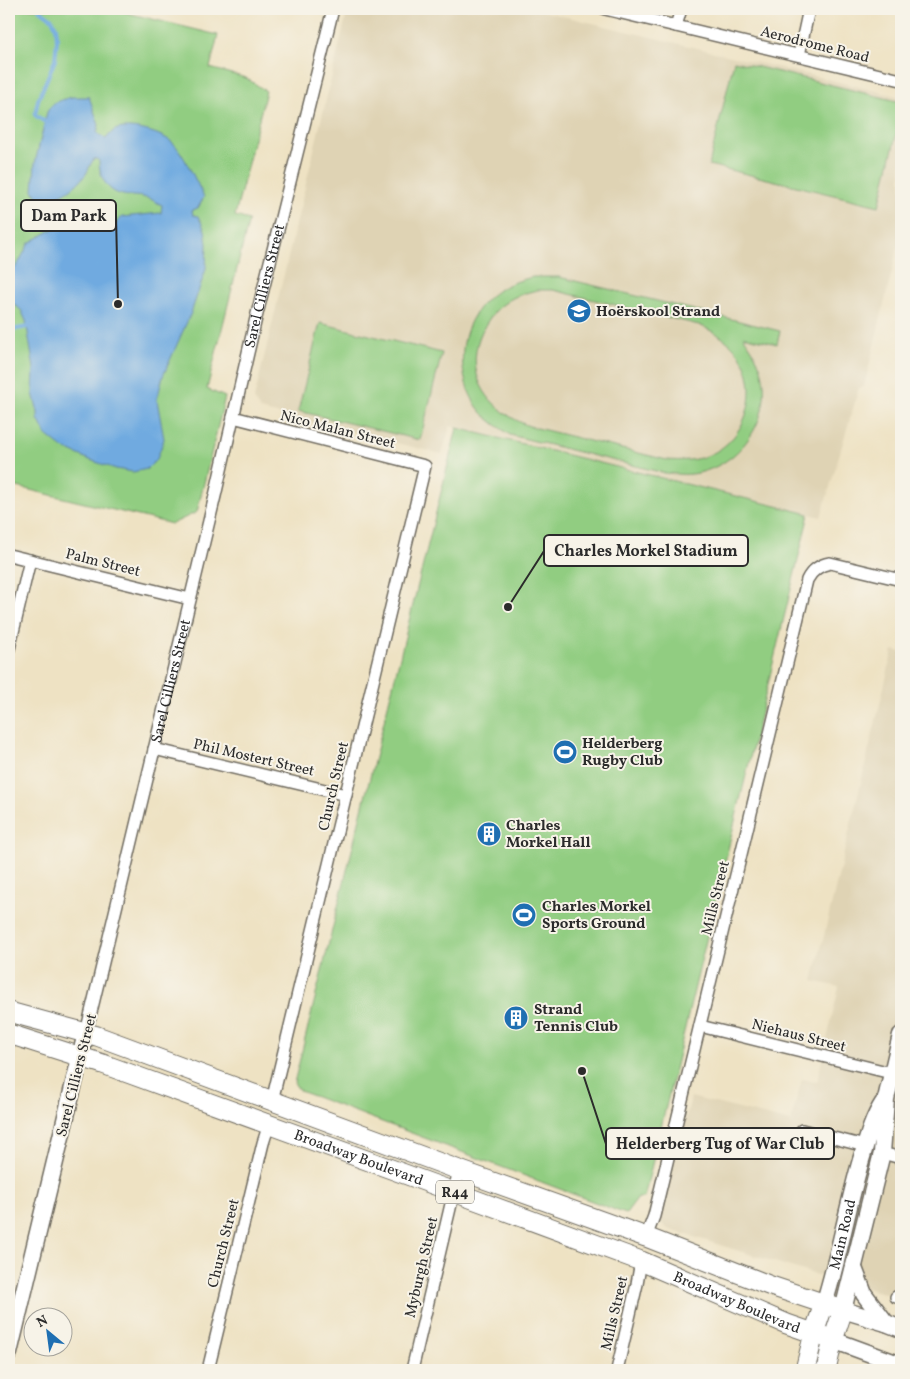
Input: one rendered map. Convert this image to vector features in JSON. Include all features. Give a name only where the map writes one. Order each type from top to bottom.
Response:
[{"type":"main road","name":"Broadway Boulevard","points":[[9,1012],[86,1033],[646,1237],[824,1304],[894,1326]]},
{"type":"main road","name":"Sarel Cilliers Street","points":[[9,1353],[86,1033]]},
{"type":"main road","name":"Broadway Boulevard","points":[[9,1034],[269,1124],[641,1261],[787,1324],[901,1365]]},
{"type":"main road","name":"Main Road","points":[[826,1370],[854,1268],[882,1153],[886,1100],[901,1035]]},
{"type":"main road","name":"Main Road","points":[[805,1370],[814,1333],[831,1281],[849,1199],[875,1116],[886,1100]]},
{"type":"main road","points":[[854,1268],[864,1294],[894,1326]]},
{"type":"street","name":"Sarel Cilliers Street","points":[[86,1033],[256,318],[332,9]]},
{"type":"street","name":"Aerodrome Road","points":[[605,9],[901,80]]},
{"type":"street","points":[[676,26],[680,9]]},
{"type":"street","points":[[799,55],[809,9]]},
{"type":"street","name":"Nico Malan Street","points":[[233,417],[425,466],[422,478]]},
{"type":"street","name":"Church Street","points":[[272,1101],[422,478]]},
{"type":"street","name":"Palm Street","points":[[9,555],[190,599]]},
{"type":"street","points":[[9,649],[30,560]]},
{"type":"street","name":"Mills Street","points":[[646,1237],[654,1216],[807,580],[817,568],[823,564],[830,563],[901,580]]},
{"type":"street","name":"Phil Mostert Street","points":[[154,749],[346,795]]},
{"type":"street","name":"Niehaus Street","points":[[700,1026],[892,1073]]},
{"type":"street","name":"Church Street","points":[[208,1370],[269,1124]]},
{"type":"street","points":[[802,1130],[865,1146]]},
{"type":"street","points":[[882,1153],[901,1158]]},
{"type":"street","name":"Myburgh Street","points":[[412,1370],[459,1170]]},
{"type":"street","name":"Mills Street","points":[[617,1370],[641,1261]]},
{"type":"shaded area","name":"Hoërskool Strand","points":[[348,9],[534,9],[901,97],[901,234],[864,387],[859,388],[821,517],[450,426],[442,454],[260,410],[254,399]]},
{"type":"shaded area","points":[[893,650],[901,652],[901,1298],[862,1287],[855,1268],[887,1101],[833,1280],[668,1229],[655,1217],[673,1139],[680,1141],[691,1097],[791,1122],[802,1079],[817,1082],[839,987],[813,981]]},
{"type":"green space","points":[[12,9],[111,9],[218,35],[210,68],[246,78],[266,91],[235,216],[249,220],[207,389],[225,397],[197,512],[172,524],[9,485],[9,53],[13,28]]},
{"type":"green space","points":[[734,61],[901,102],[901,115],[879,206],[709,165]]},
{"type":"green space","points":[[533,277],[559,277],[780,331],[777,344],[743,336],[757,359],[763,376],[764,394],[762,411],[746,442],[734,455],[719,465],[697,473],[674,474],[510,435],[493,423],[478,408],[465,378],[463,362],[467,330],[474,315],[484,302],[497,291],[514,282]],"holes":[[[537,290],[553,290],[699,325],[712,331],[730,344],[743,361],[748,374],[750,388],[746,415],[732,439],[721,448],[704,457],[688,460],[667,460],[529,426],[503,412],[484,391],[478,379],[476,351],[480,336],[493,314],[508,301]]]},
{"type":"green space","points":[[320,323],[442,353],[420,440],[298,411]]},
{"type":"green space","name":"Charles Morkel Sports Ground","points":[[457,428],[809,514],[644,1198],[638,1198],[626,1214],[300,1091],[294,1083]]},
{"type":"water","points":[[73,97],[89,97],[99,125],[97,133],[106,139],[116,130],[131,128],[154,133],[168,139],[177,147],[186,161],[204,197],[198,208],[192,210],[193,215],[198,216],[205,230],[207,244],[206,269],[191,313],[163,376],[157,400],[164,439],[157,459],[147,469],[133,472],[116,469],[90,460],[61,447],[46,435],[38,419],[33,393],[34,369],[26,321],[21,310],[9,300],[11,272],[18,264],[29,243],[53,229],[78,221],[102,228],[113,225],[122,217],[161,213],[162,205],[153,200],[144,197],[122,195],[110,189],[102,176],[97,159],[94,159],[81,180],[65,193],[51,198],[37,197],[33,190],[35,163],[47,112],[55,103]]},
{"type":"waterway","points":[[39,9],[52,19],[56,27],[57,40],[55,60],[38,100],[35,115],[45,122]]},
{"type":"waterway","points":[[9,333],[11,330],[28,327]]},
{"type":"place","name":"Dam Park","points":[[118,304]]},
{"type":"place","name":"Hoërskool Strand","points":[[579,311]]},
{"type":"place","name":"Charles Morkel Stadium","points":[[508,607]]},
{"type":"place","name":"Helderberg Rugby Club","points":[[565,752]]},
{"type":"place","name":"Charles Morkel Hall","points":[[489,834]]},
{"type":"place","name":"Charles Morkel Sports Ground","points":[[524,915]]},
{"type":"place","name":"Strand Tennis Club","points":[[516,1018]]},
{"type":"place","name":"Helderberg Tug of War Club","points":[[582,1071]]}]
